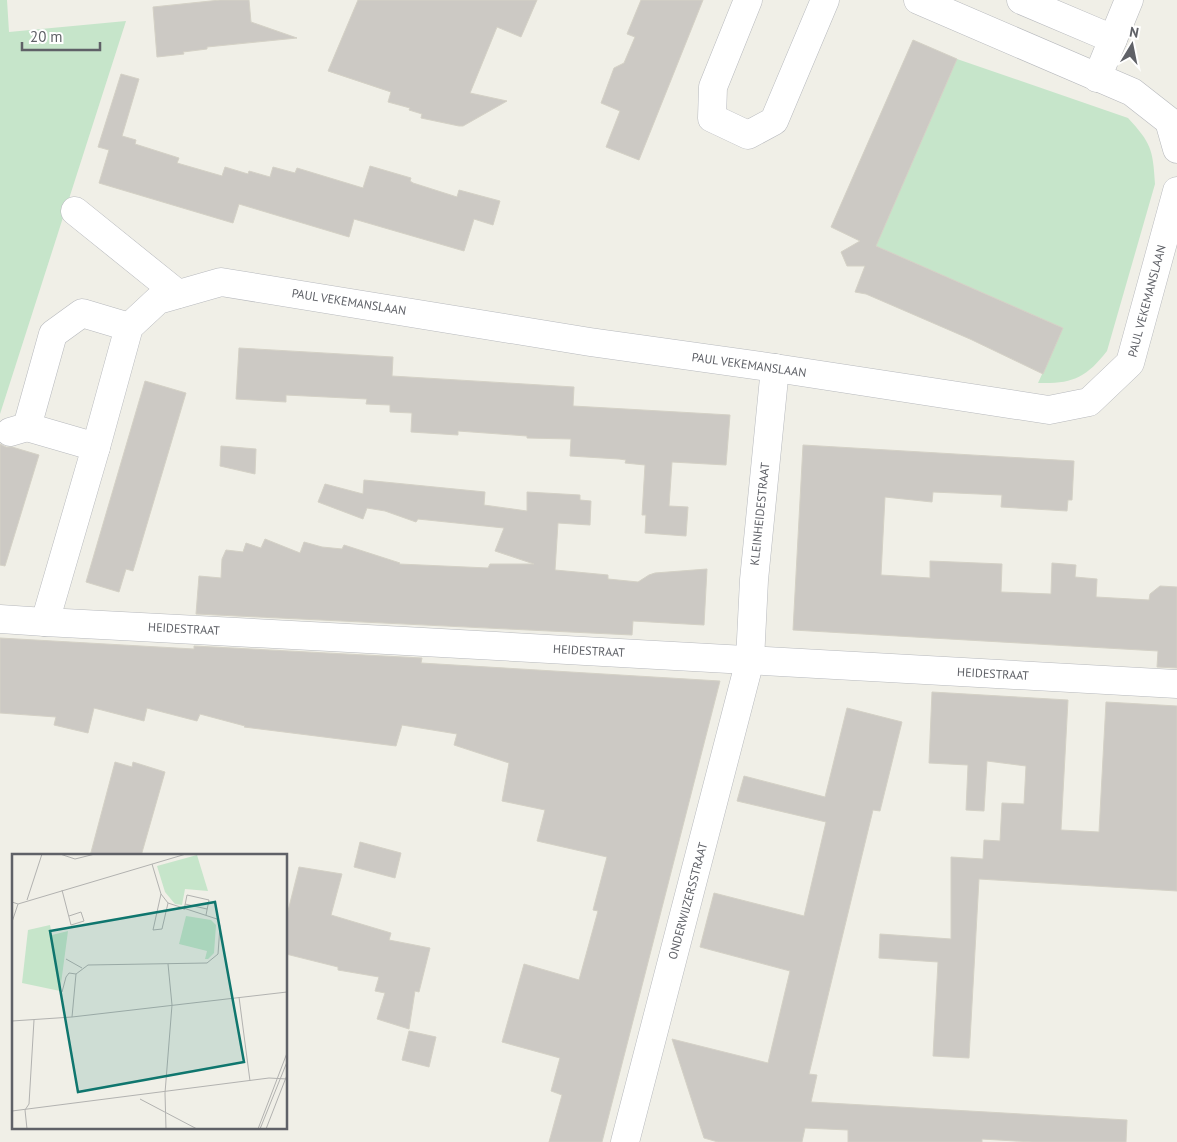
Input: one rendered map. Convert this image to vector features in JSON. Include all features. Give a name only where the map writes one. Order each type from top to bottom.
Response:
[{"type":"street","points":[[748,0],[713,87],[712,118],[748,135],[774,121],[825,0]]},
{"type":"street","points":[[918,0],[954,7],[1097,78],[1132,92],[1169,121],[1177,149]]},
{"type":"street","points":[[1021,0],[1113,40]]},
{"type":"street","points":[[1097,78],[1129,0]]},
{"type":"street","name":"PAUL VEKEMANSLAAN","points":[[128,327],[158,300],[221,282],[590,342],[1049,410],[1089,402],[1130,363],[1177,191]]},
{"type":"street","points":[[75,212],[178,294]]},
{"type":"street","points":[[45,622],[96,448],[128,327],[82,313],[53,334],[19,429],[96,448]]},
{"type":"street","name":"KLEINHEIDESTRAAT","points":[[750,660],[754,580],[775,368]]},
{"type":"street","name":"HEIDESTRAAT","points":[[0,619],[1177,684]]},
{"type":"street","name":"ONDERWIJZERSSTRAAT","points":[[626,1142],[750,660]]},
{"type":"green space","points":[[0,0],[7,0],[9,32],[126,21],[0,414]]},
{"type":"green space","points":[[957,59],[1128,118],[1142,134],[1152,154],[1155,184],[1107,351],[1092,368],[1077,378],[1060,382],[1038,383],[1063,328],[876,246]]},
{"type":"building","points":[[220,0],[249,0],[251,22],[297,38],[207,47],[207,49],[183,52],[184,54],[157,57],[153,7]]},
{"type":"building","points":[[358,0],[537,0],[521,37],[497,27],[470,93],[507,101],[463,126],[459,126],[421,118],[422,114],[409,110],[410,108],[388,102],[391,92],[328,71]]},
{"type":"building","points":[[641,0],[703,0],[639,160],[606,147],[620,111],[601,103],[614,68],[624,63],[635,37],[627,34]]},
{"type":"building","points":[[913,40],[957,59],[876,246],[1063,328],[1043,374],[970,339],[866,294],[855,292],[865,266],[847,266],[841,252],[860,241],[831,227]]},
{"type":"building","points":[[121,74],[139,79],[122,136],[136,140],[135,144],[179,158],[177,163],[222,176],[225,167],[248,174],[249,171],[270,177],[273,167],[295,173],[297,168],[363,188],[370,166],[411,178],[410,181],[413,183],[457,197],[459,190],[500,201],[493,225],[474,219],[464,251],[354,219],[349,237],[239,204],[233,223],[99,183],[109,150],[98,147]]},
{"type":"building","points":[[239,348],[393,357],[392,376],[574,387],[573,406],[730,415],[726,465],[672,462],[669,506],[688,507],[686,536],[645,533],[646,515],[642,515],[645,465],[625,463],[626,460],[619,459],[570,456],[571,439],[527,438],[527,436],[458,431],[458,435],[411,432],[412,413],[390,412],[390,405],[366,404],[367,399],[286,395],[286,402],[236,399]]},
{"type":"building","points":[[145,381],[186,393],[133,571],[126,569],[119,592],[86,582]]},
{"type":"building","points":[[0,444],[39,455],[5,566],[0,565]]},
{"type":"building","points":[[803,445],[1074,461],[1072,500],[1068,500],[1067,511],[1001,507],[1002,495],[933,492],[932,502],[885,497],[881,575],[930,578],[930,561],[1002,564],[1001,592],[1051,594],[1052,563],[1076,565],[1075,577],[1097,579],[1096,597],[1149,600],[1150,594],[1160,586],[1177,587],[1177,668],[1157,667],[1158,651],[793,630]]},
{"type":"building","points":[[221,446],[256,449],[255,474],[220,466]]},
{"type":"building","points":[[364,480],[485,492],[484,505],[527,511],[527,492],[580,495],[580,500],[591,501],[590,525],[558,523],[555,570],[608,575],[608,579],[638,582],[655,573],[707,569],[704,625],[633,621],[632,635],[196,614],[199,576],[221,578],[222,559],[226,550],[243,552],[246,543],[261,548],[265,539],[300,553],[304,542],[322,547],[342,549],[344,545],[399,564],[488,568],[490,564],[534,564],[495,551],[504,528],[418,519],[416,522],[385,511],[367,508],[363,519],[318,502],[325,484],[363,494]]},
{"type":"building","points":[[0,638],[194,649],[194,646],[422,658],[421,663],[720,681],[602,1142],[549,1142],[562,1095],[551,1091],[560,1058],[502,1042],[524,964],[579,980],[598,911],[593,910],[607,857],[537,841],[545,810],[502,801],[509,763],[454,745],[457,734],[402,725],[396,746],[244,727],[200,714],[197,721],[147,708],[144,721],[94,708],[88,733],[54,725],[56,717],[0,713]]},
{"type":"building","points":[[932,692],[1068,700],[1061,830],[1099,832],[1106,702],[1177,706],[1177,891],[979,879],[969,1058],[933,1056],[938,962],[879,958],[880,934],[951,939],[951,857],[983,859],[984,840],[1000,841],[1002,803],[1024,804],[1026,766],[987,761],[984,811],[966,810],[968,765],[929,763]]},
{"type":"building","points":[[847,708],[902,722],[880,811],[873,810],[809,1074],[817,1075],[811,1102],[1127,1120],[1126,1142],[1032,1142],[982,1139],[982,1142],[848,1142],[848,1130],[805,1128],[802,1142],[718,1142],[704,1138],[672,1039],[768,1063],[790,971],[700,947],[714,893],[804,916],[826,822],[737,801],[744,776],[825,797]]},
{"type":"building","points":[[115,762],[132,767],[133,762],[165,772],[142,854],[91,854]]},
{"type":"building","points":[[360,842],[401,853],[395,878],[354,867]]},
{"type":"building","points":[[299,867],[342,874],[331,915],[391,933],[389,940],[430,948],[419,992],[415,991],[409,1029],[377,1019],[385,993],[375,991],[379,977],[338,970],[338,967],[288,954],[288,911]]},
{"type":"building","points":[[409,1031],[436,1037],[429,1067],[402,1060]]}]
